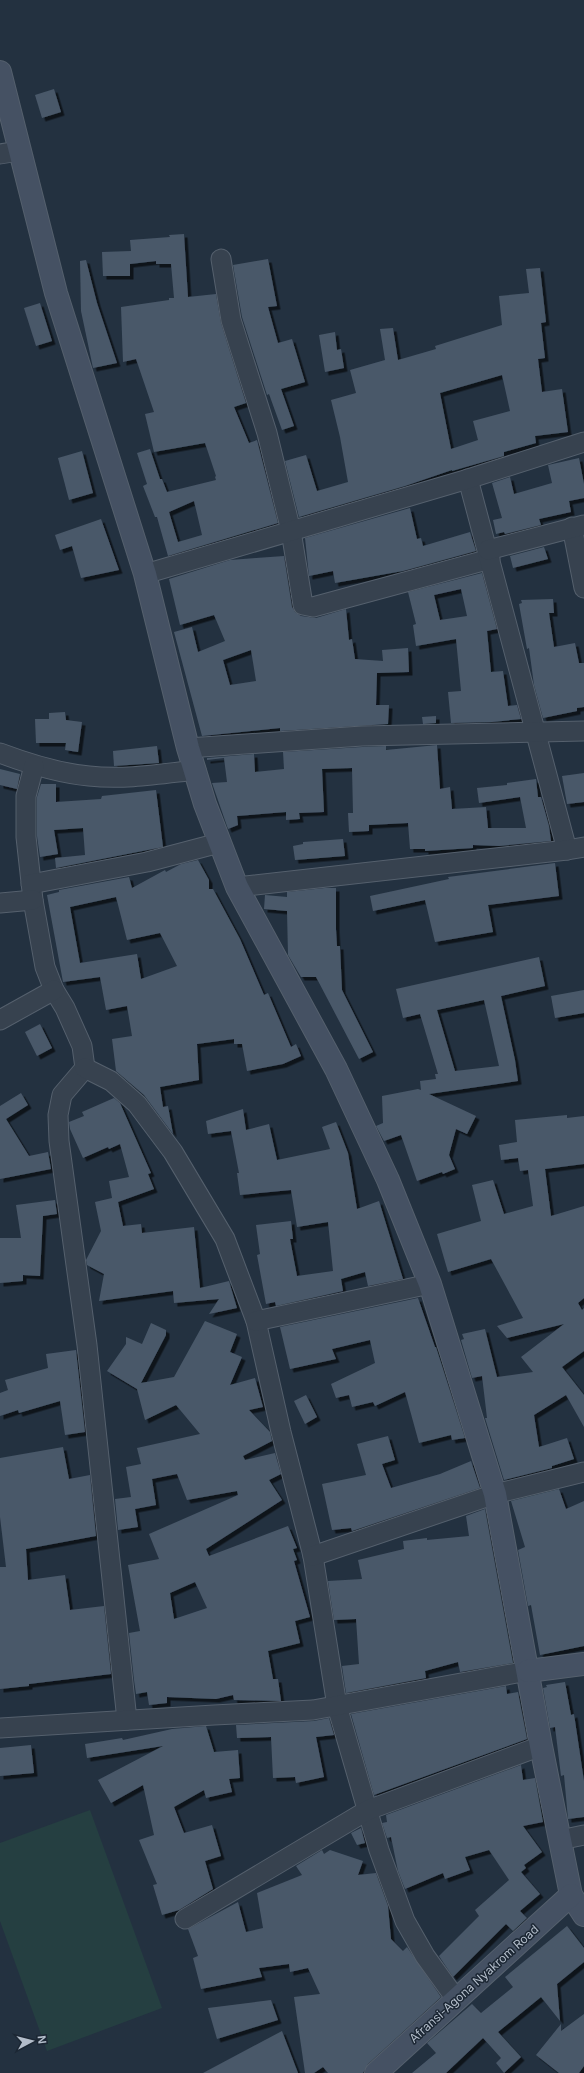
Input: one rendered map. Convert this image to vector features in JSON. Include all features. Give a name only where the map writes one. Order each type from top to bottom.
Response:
[{"type":"street","points":[[0,72],[10,152],[145,574],[188,748],[219,843],[237,887],[336,1069],[388,1180],[430,1284],[495,1494],[541,1746],[560,1840],[572,1895],[584,1915]]},
{"type":"street","points":[[220,259],[231,320],[267,433],[291,531],[303,605],[307,607],[489,554],[578,526],[584,588]]},
{"type":"street","points":[[145,574],[468,479],[584,442]]},
{"type":"street","points":[[237,887],[575,848],[535,732],[468,479]]},
{"type":"street","points":[[188,748],[362,736],[584,731]]},
{"type":"street","points":[[0,754],[34,766],[89,776],[140,777],[196,770]]},
{"type":"street","points":[[34,766],[26,796],[26,837],[32,892],[45,967],[54,990],[65,1008],[82,1046],[85,1068],[62,1095],[58,1115],[59,1141],[86,1337],[127,1720]]},
{"type":"street","points":[[0,902],[32,892],[219,843]]},
{"type":"street","points":[[0,1020],[54,990]]},
{"type":"street","points":[[85,1068],[111,1081],[137,1104],[173,1152],[225,1238],[256,1321],[281,1432],[313,1556],[337,1706],[368,1810],[405,1921],[424,1956],[456,1999]]},
{"type":"street","points":[[256,1321],[430,1284]]},
{"type":"street","points":[[313,1556],[495,1494],[584,1472]]},
{"type":"street","points":[[0,1728],[313,1710],[528,1671],[584,1664]]},
{"type":"street","points":[[184,1919],[368,1810],[541,1746]]},
{"type":"street","points":[[560,1840],[584,1835]]},
{"type":"street","name":"Afransi-Agona Nyakrom Road","points":[[376,2073],[572,1895]]},
{"type":"green space","points":[[90,1810],[162,2008],[47,2051],[0,1921],[0,1843]]},
{"type":"building","points":[[54,89],[61,112],[42,118],[35,95]]},
{"type":"building","points":[[184,234],[188,297],[216,294],[221,323],[246,403],[234,407],[249,443],[257,440],[278,523],[168,556],[157,517],[155,517],[143,486],[147,484],[137,453],[150,449],[160,479],[162,479],[167,492],[216,480],[216,476],[205,443],[154,452],[145,414],[154,412],[136,359],[123,362],[121,307],[174,298],[171,264],[156,264],[156,261],[130,264],[130,276],[103,276],[102,252],[131,251],[130,240],[170,237],[169,235]],"holes":[[[194,501],[202,535],[178,542],[169,512]]]},
{"type":"building","points":[[268,259],[277,306],[268,307],[278,343],[292,339],[305,382],[281,389],[294,426],[282,430],[269,394],[267,395],[242,317],[233,265]]},
{"type":"building","points":[[86,260],[97,303],[117,363],[93,368],[81,311],[80,261]]},
{"type":"building","points":[[540,268],[546,322],[541,323],[545,358],[538,359],[542,392],[562,389],[568,432],[535,436],[536,443],[504,452],[504,456],[452,470],[405,486],[299,517],[285,461],[306,455],[317,491],[348,482],[340,437],[331,400],[356,393],[350,370],[385,360],[380,329],[393,328],[398,360],[436,349],[435,346],[502,325],[499,296],[529,293],[526,269]],"holes":[[[502,375],[510,411],[473,421],[478,440],[451,449],[440,393]]]},
{"type":"building","points":[[40,303],[52,341],[36,346],[24,308]]},
{"type":"building","points":[[335,332],[337,350],[341,349],[344,368],[325,372],[319,335]]},
{"type":"building","points":[[82,451],[93,493],[69,500],[58,458]]},
{"type":"building","points":[[579,458],[584,484],[584,498],[569,501],[571,512],[539,519],[541,525],[505,534],[504,532],[496,534],[493,520],[502,518],[492,483],[510,477],[514,494],[552,483],[548,465]]},
{"type":"building","points":[[410,508],[417,539],[421,538],[423,546],[470,532],[476,551],[403,571],[335,583],[333,571],[309,576],[305,538]]},
{"type":"building","points":[[101,519],[119,570],[81,578],[72,546],[60,550],[55,535]]},
{"type":"building","points":[[544,547],[548,559],[513,568],[510,556]]},
{"type":"building","points":[[284,556],[292,607],[295,612],[301,616],[316,618],[346,609],[349,640],[352,639],[355,659],[383,661],[382,650],[408,648],[409,672],[377,673],[376,705],[389,705],[388,724],[280,731],[280,728],[202,736],[174,632],[192,627],[198,652],[225,641],[214,615],[180,625],[169,579],[230,560]],"holes":[[[251,650],[256,681],[230,685],[223,660]]]},
{"type":"building","points":[[482,573],[497,629],[487,631],[491,672],[503,671],[508,706],[517,705],[521,719],[492,722],[451,723],[448,692],[461,691],[456,639],[416,646],[413,625],[416,624],[408,592]],"holes":[[[461,589],[467,616],[440,620],[434,595]]]},
{"type":"building","points":[[553,599],[554,613],[549,613],[554,647],[575,643],[579,663],[584,663],[584,707],[577,708],[577,711],[543,718],[534,685],[529,648],[527,649],[519,604],[522,603],[521,600]]},
{"type":"building","points":[[65,712],[66,720],[82,722],[78,752],[65,750],[66,743],[36,743],[35,719],[49,719],[49,713]]},
{"type":"building","points":[[436,716],[436,723],[423,724],[422,717]]},
{"type":"building","points":[[437,745],[440,789],[450,787],[452,809],[486,807],[488,828],[526,828],[520,797],[479,803],[477,788],[507,785],[507,783],[536,779],[538,797],[541,797],[549,826],[551,841],[499,846],[473,845],[473,848],[425,851],[425,849],[410,849],[408,823],[369,825],[369,831],[349,832],[348,813],[353,813],[352,768],[322,769],[324,812],[299,813],[300,819],[286,820],[286,812],[237,816],[238,825],[228,829],[212,783],[227,782],[224,758],[207,760],[207,758],[254,754],[255,772],[284,769],[283,752],[386,746],[386,750]]},
{"type":"building","points":[[157,746],[159,763],[114,766],[113,751]]},
{"type":"building","points":[[0,769],[20,774],[17,789],[0,785]]},
{"type":"building","points":[[584,773],[584,802],[567,804],[562,776]]},
{"type":"building","points":[[41,784],[56,784],[56,802],[101,799],[102,796],[156,790],[163,847],[56,868],[55,858],[85,855],[83,828],[54,830],[58,854],[40,857],[37,836],[37,797]]},
{"type":"building","points":[[343,839],[345,856],[295,860],[293,846],[303,844],[303,842]]},
{"type":"building","points":[[198,860],[209,880],[209,889],[213,889],[240,939],[264,995],[268,993],[291,1047],[296,1044],[301,1056],[283,1064],[247,1071],[242,1044],[234,1044],[234,1039],[197,1044],[199,1080],[160,1087],[163,1107],[168,1106],[173,1134],[144,1095],[116,1071],[112,1039],[132,1036],[127,1006],[106,1010],[100,977],[63,982],[47,895],[59,892],[59,890],[129,877],[132,888],[165,870],[166,872],[181,864]],"holes":[[[116,897],[127,940],[160,933],[177,966],[141,979],[137,954],[80,963],[70,907]]]},
{"type":"building","points":[[555,863],[559,896],[488,905],[493,932],[435,942],[425,900],[373,911],[370,896],[449,879],[448,877]]},
{"type":"building","points":[[336,888],[337,946],[340,946],[342,990],[373,1052],[359,1059],[316,977],[301,977],[288,955],[287,911],[264,909],[265,895],[287,897],[287,892]]},
{"type":"building","points":[[539,957],[545,986],[501,996],[518,1081],[429,1094],[476,1116],[467,1134],[456,1129],[449,1155],[455,1169],[417,1181],[401,1135],[384,1141],[376,1126],[383,1123],[382,1096],[418,1089],[421,1090],[420,1081],[436,1079],[435,1074],[438,1074],[420,1014],[403,1018],[396,989]],"holes":[[[484,1000],[499,1066],[455,1071],[437,1010]]]},
{"type":"building","points":[[584,990],[584,1013],[555,1018],[551,996]]},
{"type":"building","points":[[40,1024],[52,1048],[37,1056],[25,1032]]},
{"type":"building","points":[[21,1093],[28,1105],[6,1119],[29,1156],[48,1152],[51,1169],[0,1179],[0,1106]]},
{"type":"building","points":[[114,1098],[120,1103],[151,1173],[148,1174],[154,1189],[118,1202],[123,1226],[141,1224],[142,1233],[194,1227],[200,1288],[229,1281],[237,1308],[209,1314],[219,1299],[174,1303],[173,1291],[99,1301],[104,1274],[87,1265],[86,1260],[101,1231],[95,1202],[112,1198],[109,1181],[129,1177],[120,1144],[109,1149],[108,1147],[83,1158],[70,1129],[69,1122],[84,1116],[82,1112]]},
{"type":"building","points":[[243,1109],[246,1130],[269,1124],[277,1160],[330,1149],[322,1127],[336,1122],[348,1153],[357,1209],[379,1201],[403,1279],[368,1286],[365,1272],[341,1279],[343,1291],[276,1306],[275,1302],[266,1304],[257,1255],[260,1254],[256,1225],[291,1221],[293,1239],[290,1239],[297,1276],[333,1271],[328,1222],[297,1227],[291,1190],[240,1195],[237,1173],[239,1173],[231,1131],[208,1134],[206,1121]]},
{"type":"building","points":[[567,1115],[567,1118],[584,1116],[584,1164],[545,1169],[551,1216],[584,1206],[584,1298],[578,1303],[582,1310],[584,1308],[584,1351],[562,1367],[584,1395],[584,1427],[566,1395],[534,1415],[539,1447],[567,1438],[574,1459],[552,1466],[552,1468],[504,1480],[485,1418],[487,1418],[482,1376],[472,1378],[461,1340],[464,1339],[462,1334],[485,1329],[497,1377],[533,1372],[521,1357],[564,1324],[507,1338],[497,1326],[523,1318],[491,1259],[448,1272],[437,1234],[481,1221],[472,1185],[493,1180],[504,1214],[533,1206],[528,1170],[520,1171],[518,1158],[501,1160],[499,1145],[517,1142],[515,1120]]},
{"type":"building","points":[[55,1200],[57,1214],[43,1216],[40,1276],[23,1275],[23,1281],[0,1283],[0,1238],[21,1238],[16,1205]]},
{"type":"building","points":[[418,1298],[436,1347],[465,1438],[452,1440],[451,1435],[419,1443],[405,1392],[375,1406],[373,1402],[352,1407],[349,1395],[336,1398],[331,1384],[375,1363],[370,1340],[332,1349],[336,1359],[290,1369],[280,1327]]},
{"type":"building","points":[[205,1321],[237,1334],[230,1352],[242,1357],[230,1385],[255,1378],[263,1407],[249,1410],[270,1432],[272,1441],[243,1456],[245,1460],[275,1453],[281,1474],[269,1480],[282,1500],[206,1549],[209,1556],[288,1526],[297,1548],[293,1549],[297,1560],[294,1561],[310,1617],[295,1621],[300,1643],[268,1651],[273,1679],[278,1679],[281,1701],[234,1700],[233,1695],[216,1699],[167,1697],[167,1703],[149,1705],[147,1692],[136,1694],[129,1633],[140,1631],[128,1565],[159,1559],[149,1534],[238,1495],[237,1491],[187,1500],[177,1474],[152,1479],[156,1505],[135,1509],[138,1527],[118,1530],[115,1499],[131,1497],[126,1467],[141,1464],[137,1448],[200,1434],[176,1405],[145,1420],[137,1389],[107,1371],[126,1344],[126,1337],[142,1344],[151,1323],[166,1330],[166,1335],[141,1383],[174,1377]],"holes":[[[195,1582],[207,1608],[174,1619],[170,1593]]]},
{"type":"building","points":[[76,1350],[85,1432],[65,1435],[60,1401],[19,1413],[18,1410],[0,1416],[0,1393],[8,1390],[5,1380],[48,1368],[46,1354]]},
{"type":"building","points":[[306,1395],[317,1417],[305,1424],[294,1401]]},
{"type":"building","points":[[388,1436],[395,1460],[382,1464],[391,1488],[440,1474],[471,1461],[480,1488],[352,1531],[351,1528],[332,1530],[322,1484],[366,1475],[357,1444]]},
{"type":"building","points":[[63,1447],[69,1479],[90,1475],[96,1536],[26,1549],[28,1580],[65,1575],[70,1610],[104,1606],[111,1674],[0,1689],[0,1567],[6,1567],[0,1517],[0,1458]]},
{"type":"building","points":[[559,1489],[566,1509],[584,1501],[584,1646],[540,1655],[531,1605],[528,1606],[518,1550],[525,1547],[511,1501]]},
{"type":"building","points":[[485,1509],[513,1663],[460,1672],[458,1662],[425,1671],[426,1678],[346,1693],[342,1666],[359,1664],[356,1619],[334,1620],[328,1581],[362,1579],[358,1560],[404,1549],[403,1541],[469,1536],[466,1516]]},
{"type":"building","points":[[565,1682],[571,1715],[574,1714],[584,1781],[584,1817],[568,1819],[564,1775],[561,1776],[555,1727],[550,1728],[543,1688],[547,1687],[546,1685]]},
{"type":"building","points":[[506,1686],[507,1694],[518,1692],[527,1739],[374,1795],[351,1714]]},
{"type":"building","points":[[329,1718],[334,1735],[316,1737],[324,1777],[296,1783],[295,1777],[273,1778],[271,1737],[237,1738],[236,1725],[314,1721]]},
{"type":"building","points":[[206,1726],[214,1752],[238,1750],[240,1778],[229,1779],[232,1792],[206,1798],[204,1790],[174,1807],[184,1833],[212,1825],[221,1856],[205,1861],[213,1889],[179,1910],[162,1915],[153,1885],[157,1884],[139,1840],[154,1835],[143,1785],[111,1803],[98,1780],[163,1746],[87,1758],[85,1744],[122,1738],[123,1740],[172,1729]]},
{"type":"building","points":[[31,1745],[34,1773],[0,1776],[0,1748]]},
{"type":"building","points":[[521,1765],[523,1780],[535,1778],[543,1822],[523,1826],[542,1852],[524,1865],[526,1868],[521,1872],[540,1894],[520,1911],[527,1918],[513,1931],[506,1924],[453,1977],[439,1956],[479,1916],[475,1910],[509,1880],[489,1850],[465,1857],[470,1870],[445,1879],[443,1873],[405,1889],[398,1871],[391,1837],[387,1838],[382,1823],[387,1822],[386,1815]]},
{"type":"building","points":[[361,1828],[365,1843],[357,1845],[351,1833]]},
{"type":"building","points":[[322,1850],[324,1854],[330,1850],[363,1861],[358,1875],[376,1873],[388,1906],[391,1939],[403,1951],[407,1947],[441,1997],[368,2064],[363,2073],[328,2073],[323,2067],[314,2073],[305,2073],[294,1997],[320,1994],[308,1968],[290,1972],[289,1964],[259,1968],[262,1977],[201,1989],[193,1958],[198,1956],[188,1929],[238,1902],[246,1932],[263,1928],[257,1893],[302,1875],[296,1866]]},
{"type":"building","points":[[567,1926],[584,1948],[584,1962],[557,1984],[560,2021],[541,1997],[498,2032],[521,2057],[504,2073],[496,2063],[501,2058],[483,2038],[446,2073],[412,2073],[436,2053],[427,2043],[472,2004],[481,2013],[513,1987],[505,1977]]},
{"type":"building","points":[[271,2000],[278,2020],[217,2039],[208,2008]]},
{"type":"building","points":[[584,2014],[584,2066],[579,2073],[559,2073],[536,2055],[561,2024],[561,2031]]},
{"type":"building","points":[[282,2031],[298,2073],[203,2073]]}]
